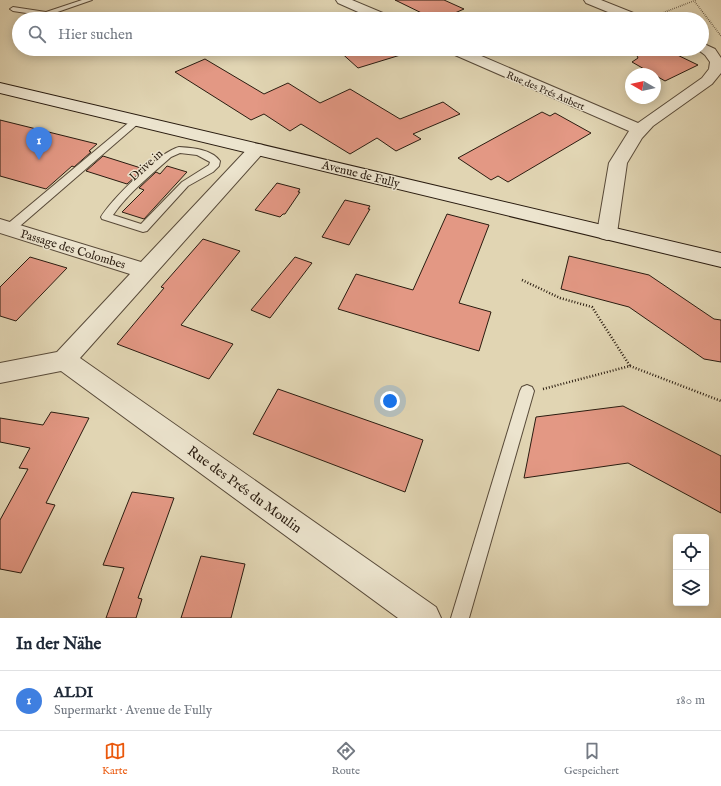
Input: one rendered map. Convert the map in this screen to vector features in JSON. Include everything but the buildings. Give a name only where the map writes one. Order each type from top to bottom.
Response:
[{"type":"street","points":[[342,0],[369,12]]},
{"type":"street","points":[[590,0],[619,12]]},
{"type":"street","points":[[607,233],[618,163],[640,130],[707,81],[716,70],[717,62],[709,51]]},
{"type":"street","name":"Rue des Prés Aubert","points":[[469,56],[640,130]]},
{"type":"street","name":"Avenue de Fully","points":[[0,88],[721,260]]},
{"type":"street","points":[[0,373],[64,360],[257,149]]},
{"type":"street","name":"Passage des Colombes","points":[[4,227],[146,271]]},
{"type":"street","name":"Rue des Prés du Moulin","points":[[64,360],[426,618]]},
{"type":"lane","points":[[52,12],[89,0]]},
{"type":"lane","points":[[13,10],[30,12]]},
{"type":"lane","points":[[4,227],[136,121]]},
{"type":"lane","points":[[179,150],[187,150],[211,157],[215,161],[214,166],[210,170],[194,179],[185,184],[142,228],[106,217],[114,205],[123,196],[168,155],[179,150]]},
{"type":"lane","points":[[460,618],[527,391]]},
{"type":"path","points":[[665,12],[695,1],[703,12]]},
{"type":"path","points":[[709,20],[721,36]]},
{"type":"path","points":[[522,280],[560,298],[592,307],[630,366]]},
{"type":"path","points":[[527,391],[541,389],[630,366],[721,401]]},
{"type":"place","name":"ALDI","points":[[39,160]]}]
